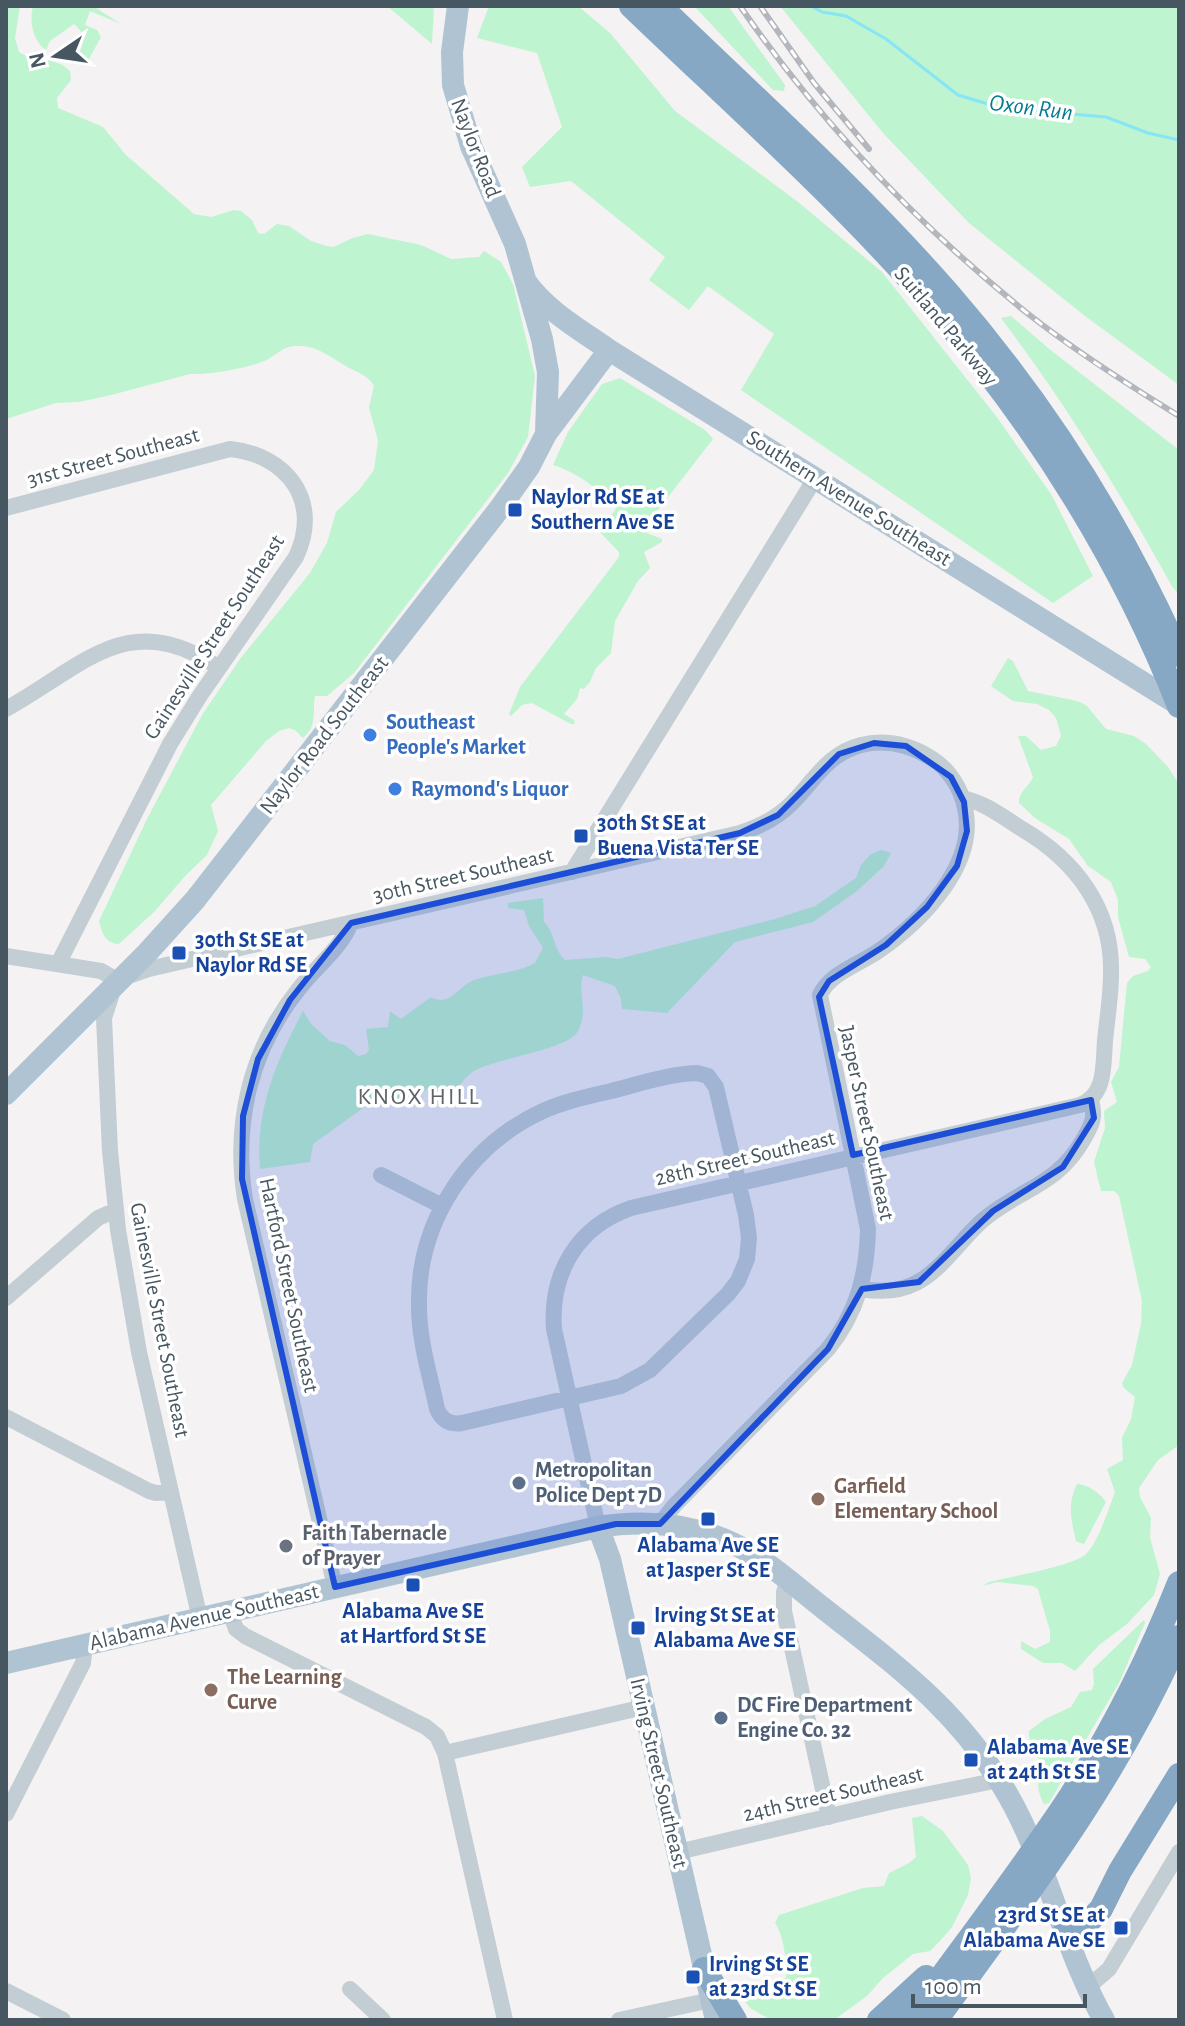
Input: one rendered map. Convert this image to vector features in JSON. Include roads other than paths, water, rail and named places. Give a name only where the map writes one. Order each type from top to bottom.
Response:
[{"type":"highway","name":"Suitland Parkway","points":[[631,6],[856,224],[920,292],[978,361],[1036,440],[1087,521],[1146,629],[1179,706]]},
{"type":"highway","name":"Suitland Parkway","points":[[660,6],[871,211],[969,319],[1045,418],[1081,473],[1146,585],[1179,655]]},
{"type":"highway","points":[[910,2020],[1001,1896],[1091,1763],[1140,1671],[1179,1583]]},
{"type":"highway","points":[[936,2020],[1062,1847],[1113,1767],[1179,1637]]},
{"type":"highway","points":[[1145,1708],[1179,1662]]},
{"type":"highway","points":[[1061,1926],[1091,1905],[1120,1871],[1179,1775]]},
{"type":"highway","points":[[879,2020],[915,1988],[1001,1896]]},
{"type":"highway","points":[[704,1969],[735,2020]]},
{"type":"main road","name":"Naylor Road","points":[[459,7],[452,52],[456,102],[471,146],[515,244],[526,282],[548,372],[546,434]]},
{"type":"main road","name":"Southern Avenue Southeast","points":[[526,282],[551,310],[609,350],[1179,706]]},
{"type":"main road","name":"Naylor Road Southeast","points":[[6,1094],[165,933],[229,858],[500,508],[529,467],[546,434],[609,350]]},
{"type":"main road","name":"Alabama Avenue Southeast","points":[[6,1663],[598,1527],[634,1522],[660,1524],[723,1539],[758,1557],[788,1579],[932,1695],[969,1735],[999,1780],[1027,1837],[1087,1988],[1104,2020]]},
{"type":"main road","name":"Irving Street Southeast","points":[[598,1527],[610,1559],[713,2010]]},
{"type":"street","name":"Gainesville Street Southeast","points":[[58,964],[170,744],[302,545],[306,520],[298,490],[282,469],[258,454],[230,449]]},
{"type":"street","name":"31st Street Southeast","points":[[6,508],[230,449]]},
{"type":"street","name":"30th Street Southeast","points":[[117,980],[149,969],[572,872],[816,477]]},
{"type":"street","points":[[6,709],[101,650],[127,642],[172,644],[219,668]]},
{"type":"street","points":[[572,872],[725,837],[759,826],[795,801],[827,762],[867,744],[899,744],[919,751],[948,772],[962,798],[978,802],[1053,849],[1075,871],[1097,906],[1109,945],[1111,974],[1104,1061],[1094,1096],[1091,1127],[1077,1150],[1053,1177],[993,1211],[919,1282],[887,1291],[861,1289]]},
{"type":"street","name":"Jasper Street Southeast","points":[[660,1524],[831,1346],[849,1317],[861,1289],[868,1229],[820,1006],[821,991],[829,981],[891,942],[940,891],[957,866],[966,837],[967,818],[962,798]]},
{"type":"street","name":"Hartford Street Southeast","points":[[335,1587],[245,1199],[241,1149],[245,1100],[268,1036],[298,990],[339,945],[351,923]]},
{"type":"street","points":[[6,956],[101,971],[117,980]]},
{"type":"street","name":"Gainesville Street Southeast","points":[[117,980],[104,1018],[108,1124],[116,1210],[139,1352],[200,1619]]},
{"type":"street","points":[[697,1073],[708,1076],[716,1087],[739,1183],[749,1243],[746,1264],[731,1290],[646,1373],[621,1386],[462,1423],[450,1423],[439,1414],[419,1318],[423,1259],[442,1206],[460,1178],[480,1154],[503,1135],[533,1116],[575,1100],[697,1073]]},
{"type":"street","name":"28th Street Southeast","points":[[570,1398],[554,1329],[554,1296],[568,1256],[591,1229],[609,1217],[631,1208],[1094,1096]]},
{"type":"street","points":[[381,1175],[442,1206]]},
{"type":"street","points":[[6,1298],[98,1218],[116,1210]]},
{"type":"street","points":[[570,1398],[598,1527]]},
{"type":"street","points":[[6,1417],[149,1491],[171,1492]]},
{"type":"street","points":[[788,1579],[783,1599],[784,1611],[829,1817]]},
{"type":"street","points":[[230,1612],[236,1629],[245,1636],[426,1727],[437,1736],[445,1753],[505,2020]]},
{"type":"street","points":[[6,1814],[83,1663],[85,1644]]},
{"type":"street","points":[[445,1753],[644,1707]]},
{"type":"street","name":"24th Street Southeast","points":[[678,1852],[999,1780]]},
{"type":"street","points":[[1087,1988],[1109,1969],[1179,1852]]},
{"type":"street","points":[[350,1989],[383,2020]]},
{"type":"street","points":[[6,1991],[63,2020]]},
{"type":"street","points":[[619,2020],[713,2010]]},
{"type":"waterway","name":"Oxon Run","points":[[811,6],[822,12],[846,16],[886,39],[958,95],[1001,108],[1106,117],[1148,133],[1179,140]]},
{"type":"railway","points":[[740,6],[837,131],[947,244],[1045,327],[1179,416]]},
{"type":"railway","points":[[760,6],[814,83],[869,149]]},
{"type":"place","name":"Naylor Rd SE at Southern Ave SE","points":[[515,510]]},
{"type":"place","name":"Southeast People's Market","points":[[370,735]]},
{"type":"place","name":"Raymond's Liquor","points":[[395,789]]},
{"type":"place","name":"30th St SE at Buena Vista Ter SE","points":[[581,836]]},
{"type":"place","name":"30th St SE at Naylor Rd SE","points":[[179,953]]},
{"type":"place","name":"Metropolitan Police Dept 7D","points":[[519,1483]]},
{"type":"place","name":"Garfield Elementary School","points":[[818,1499]]},
{"type":"place","name":"Alabama Ave SE at Jasper St SE","points":[[708,1519]]},
{"type":"place","name":"Faith Tabernacle of Prayer","points":[[286,1546]]},
{"type":"place","name":"Alabama Ave SE at Hartford St SE","points":[[413,1585]]},
{"type":"place","name":"Irving St SE at Alabama Ave SE","points":[[638,1628]]},
{"type":"place","name":"The Learning Curve","points":[[211,1690]]},
{"type":"place","name":"DC Fire Department Engine Co. 32","points":[[721,1718]]},
{"type":"place","name":"Alabama Ave SE at 24th St SE","points":[[971,1760]]},
{"type":"place","name":"23rd St SE at Alabama Ave SE","points":[[1121,1928]]},
{"type":"place","name":"Irving St SE at 23rd St SE","points":[[693,1977]]},
{"type":"district","name":"KNOX HILL","points":[[419,1097]]}]
